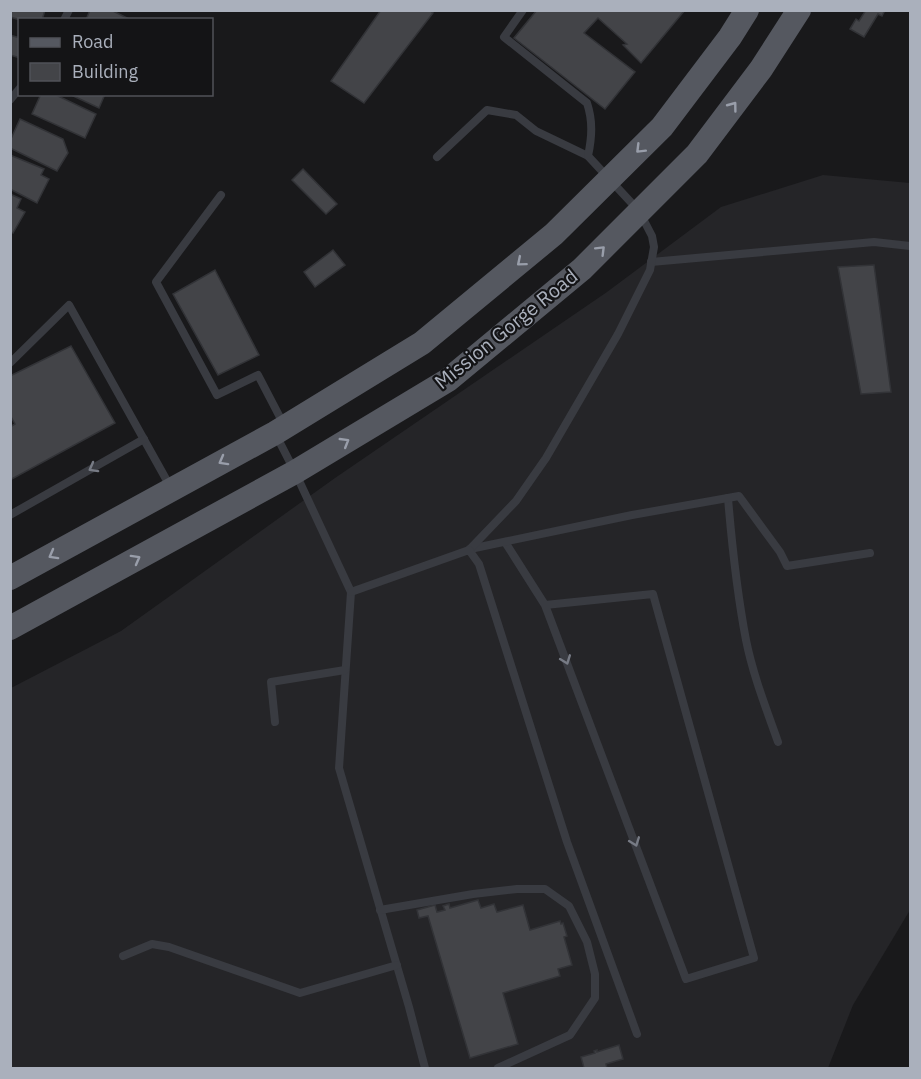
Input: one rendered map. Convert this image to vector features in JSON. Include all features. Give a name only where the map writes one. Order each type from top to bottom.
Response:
[{"type":"main road","points":[[10,578],[280,430],[422,344],[554,234],[662,127],[730,37],[747,10]]},
{"type":"main road","name":"Mission Gorge Road","points":[[10,628],[295,472],[448,380],[582,269],[697,154],[761,69],[799,10]]},
{"type":"lane","points":[[523,10],[504,37],[587,103],[592,128],[588,156]]},
{"type":"lane","points":[[437,157],[487,110],[516,115],[536,131],[588,156],[639,211],[652,237],[654,247],[650,270],[618,334],[546,458],[516,501],[469,550]]},
{"type":"lane","points":[[221,195],[156,282],[217,395],[258,375],[295,472],[351,592],[339,768],[425,1068]]},
{"type":"lane","points":[[651,262],[874,242],[910,246]]},
{"type":"lane","points":[[10,363],[69,305],[172,489]]},
{"type":"lane","points":[[10,515],[144,439]]},
{"type":"lane","points":[[351,592],[469,550],[632,515],[739,496],[780,552],[787,566],[870,553]]},
{"type":"lane","points":[[728,498],[736,580],[747,642],[762,697],[778,741]]},
{"type":"lane","points":[[505,542],[545,605],[686,979],[754,958],[653,594],[545,605]]},
{"type":"lane","points":[[469,550],[479,564],[567,842],[637,1034]]},
{"type":"lane","points":[[275,722],[271,682],[345,670]]},
{"type":"lane","points":[[380,910],[517,889],[545,889],[569,906],[587,942],[595,974],[595,998],[570,1035],[498,1068]]},
{"type":"lane","points":[[123,956],[152,944],[170,947],[300,993],[397,965]]},
{"type":"shaded area","points":[[823,175],[910,183],[910,910],[853,1005],[828,1068],[11,1068],[11,688],[121,631],[335,478],[607,292],[721,207]]},
{"type":"building","points":[[10,10],[45,10],[43,18],[18,19],[10,17]]},
{"type":"building","points":[[90,10],[111,10],[127,18],[87,18]]},
{"type":"building","points":[[381,10],[429,10],[433,13],[364,103],[331,81]]},
{"type":"building","points":[[537,10],[685,10],[641,63],[623,45],[627,44],[598,18],[584,33],[635,72],[605,109],[514,38]]},
{"type":"building","points":[[866,10],[885,10],[882,16],[878,14],[864,37],[850,29],[856,19],[859,21]]},
{"type":"building","points":[[10,35],[18,37],[18,57],[10,55]]},
{"type":"building","points":[[40,96],[58,96],[96,114],[85,138],[32,114]]},
{"type":"building","points":[[73,96],[104,96],[99,108]]},
{"type":"building","points":[[20,119],[63,139],[68,153],[57,171],[10,148],[10,141]]},
{"type":"building","points":[[10,155],[44,169],[41,175],[49,179],[37,203],[10,189]]},
{"type":"building","points":[[303,169],[337,204],[326,214],[292,180]]},
{"type":"building","points":[[10,194],[21,199],[17,208],[25,212],[13,233],[10,231]]},
{"type":"building","points":[[333,250],[345,265],[315,287],[304,272]]},
{"type":"building","points":[[874,265],[891,392],[861,394],[838,267]]},
{"type":"building","points":[[215,270],[259,355],[218,375],[173,294]]},
{"type":"building","points":[[71,346],[115,423],[10,480],[10,427],[15,424],[10,415],[10,376]]},
{"type":"building","points":[[478,900],[481,908],[494,904],[497,912],[523,905],[530,930],[560,921],[561,924],[563,923],[567,936],[564,937],[572,965],[558,969],[560,976],[503,993],[518,1044],[470,1058],[428,916],[419,918],[417,910],[435,905],[437,912],[445,910],[443,906],[449,904],[450,908]]},
{"type":"building","points":[[619,1045],[623,1059],[606,1064],[607,1068],[584,1068],[581,1057],[595,1053],[594,1051],[597,1050],[597,1052]]}]
